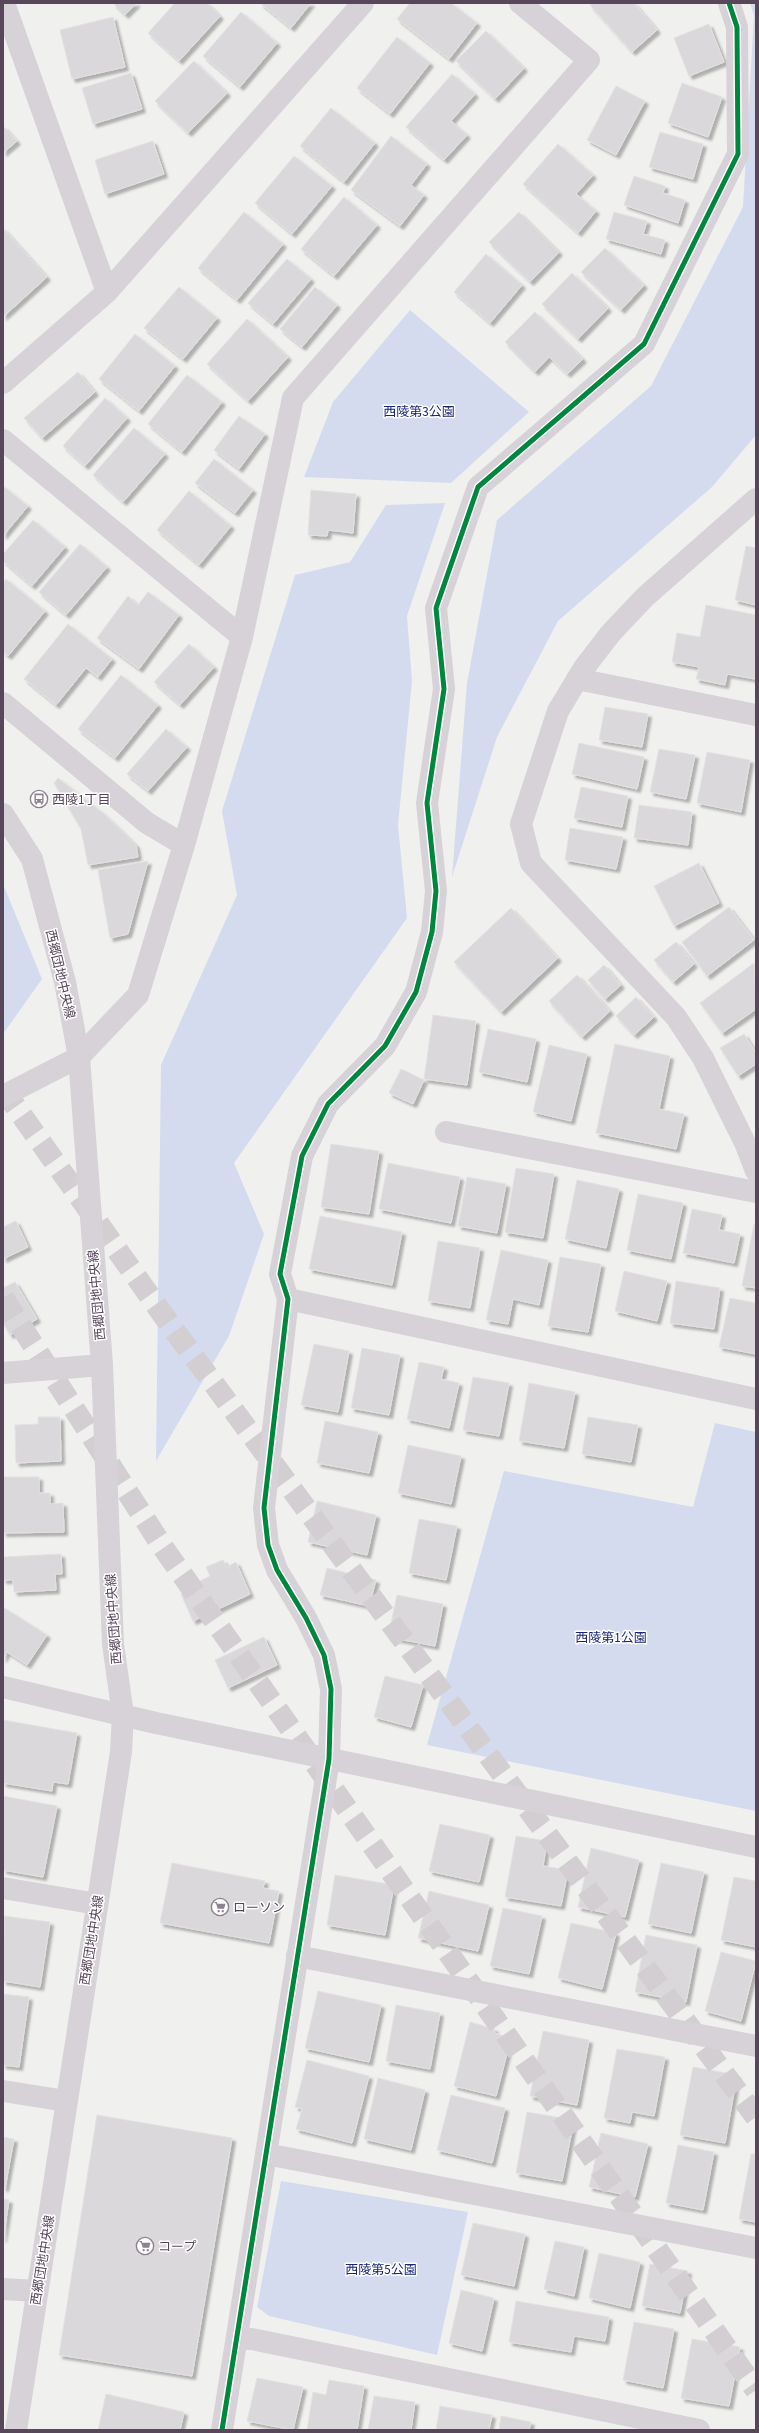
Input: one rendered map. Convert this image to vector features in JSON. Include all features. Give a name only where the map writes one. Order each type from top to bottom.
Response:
[{"type":"street","points":[[4,3],[107,292]]},
{"type":"street","points":[[3,383],[107,292],[363,3]]},
{"type":"street","points":[[3,1096],[79,1057],[138,995],[184,845],[242,637],[293,398],[589,60],[520,3]]},
{"type":"street","points":[[222,2430],[329,1759],[331,1689],[324,1655],[306,1618],[276,1570],[268,1545],[264,1508],[288,1299],[280,1274],[302,1156],[328,1104],[385,1046],[416,992],[432,932],[436,891],[427,803],[444,689],[436,608],[478,487],[644,344],[738,154],[737,27],[729,3]]},
{"type":"street","points":[[3,440],[242,637]]},
{"type":"street","points":[[754,502],[645,597],[610,634],[577,679],[558,711],[521,824],[531,863],[676,1018],[703,1058],[746,1145],[756,1171]]},
{"type":"street","points":[[577,679],[756,715]]},
{"type":"street","points":[[3,703],[147,823],[184,845]]},
{"type":"street","name":"西郷団地中央線","points":[[3,814],[32,859],[65,982],[79,1057],[102,1365],[113,1644],[123,1716],[121,1752],[16,2430]]},
{"type":"street","points":[[446,1132],[756,1192]]},
{"type":"street","points":[[288,1299],[756,1399]]},
{"type":"street","points":[[3,1373],[102,1365]]},
{"type":"street","points":[[3,1687],[123,1716],[756,1847]]},
{"type":"street","points":[[3,1888],[97,1904]]},
{"type":"street","points":[[297,1956],[756,2046]]},
{"type":"street","points":[[3,2091],[66,2102]]},
{"type":"street","points":[[266,2154],[756,2248]]},
{"type":"street","points":[[3,2289],[38,2291]]},
{"type":"street","points":[[237,2336],[699,2430]]},
{"type":"green space","points":[[750,3],[756,3],[756,435],[712,487],[558,621],[497,737],[452,877],[467,683],[497,520],[651,386],[743,207],[754,15]]},
{"type":"green space","name":"西陵第3公園","points":[[410,310],[529,412],[451,483],[304,477],[333,402]]},
{"type":"green space","points":[[445,503],[407,616],[412,681],[398,825],[407,918],[234,1163],[264,1234],[229,1336],[156,1461],[161,1065],[237,895],[222,811],[295,575],[350,562],[386,505]]},
{"type":"green space","points":[[3,884],[42,979],[3,1034]]},
{"type":"green space","name":"西陵第1公園","points":[[715,1423],[756,1432],[756,1811],[427,1745],[504,1471],[693,1507]]},
{"type":"green space","name":"西陵第5公園","points":[[281,2181],[468,2212],[437,2355],[269,2316],[257,2307]]},
{"type":"building","points":[[113,3],[137,3],[125,15]]},
{"type":"building","points":[[175,3],[207,3],[220,16],[179,61],[148,33]]},
{"type":"building","points":[[260,3],[311,3],[291,28]]},
{"type":"building","points":[[410,3],[451,3],[477,23],[449,59],[397,19]]},
{"type":"building","points":[[593,3],[634,3],[657,30],[632,52],[590,5]]},
{"type":"building","points":[[241,12],[277,43],[240,87],[203,56]]},
{"type":"building","points":[[113,17],[125,67],[72,79],[60,30]]},
{"type":"building","points":[[709,24],[724,62],[689,76],[674,38]]},
{"type":"building","points":[[486,31],[524,68],[495,99],[456,61]]},
{"type":"building","points":[[397,37],[430,63],[390,114],[357,88]]},
{"type":"building","points":[[194,61],[227,93],[188,133],[155,101]]},
{"type":"building","points":[[131,73],[142,109],[93,124],[82,88]]},
{"type":"building","points":[[452,74],[475,94],[451,121],[467,135],[444,160],[406,127]]},
{"type":"building","points":[[682,83],[722,97],[708,137],[668,123]]},
{"type":"building","points":[[616,86],[645,101],[616,155],[587,140]]},
{"type":"building","points":[[331,108],[375,143],[344,182],[300,146]]},
{"type":"building","points":[[3,126],[17,141],[3,153]]},
{"type":"building","points":[[660,132],[703,144],[693,179],[649,167]]},
{"type":"building","points":[[391,136],[427,164],[411,185],[424,195],[400,226],[351,190]]},
{"type":"building","points":[[153,141],[164,174],[105,194],[95,160]]},
{"type":"building","points":[[558,144],[593,175],[576,194],[596,211],[578,233],[523,184]]},
{"type":"building","points":[[294,156],[332,186],[292,234],[255,203]]},
{"type":"building","points":[[634,176],[665,186],[663,193],[685,200],[678,223],[624,205]]},
{"type":"building","points":[[344,197],[377,225],[334,276],[301,249]]},
{"type":"building","points":[[244,212],[283,244],[237,300],[198,268]]},
{"type":"building","points":[[519,212],[559,252],[530,282],[489,242]]},
{"type":"building","points":[[614,212],[647,221],[643,234],[665,240],[661,254],[606,239]]},
{"type":"building","points":[[3,228],[47,277],[3,317]]},
{"type":"building","points":[[605,248],[644,285],[621,310],[581,272]]},
{"type":"building","points":[[486,254],[522,285],[490,323],[454,292]]},
{"type":"building","points":[[287,259],[311,279],[273,324],[248,303]]},
{"type":"building","points":[[572,273],[608,308],[578,339],[542,304]]},
{"type":"building","points":[[179,287],[217,318],[183,359],[144,328]]},
{"type":"building","points":[[315,287],[337,305],[302,347],[280,329]]},
{"type":"building","points":[[535,312],[583,359],[567,374],[549,357],[535,372],[505,342]]},
{"type":"building","points":[[247,319],[288,357],[248,401],[207,364]]},
{"type":"building","points":[[135,334],[175,366],[139,411],[99,379]]},
{"type":"building","points":[[78,372],[95,392],[42,438],[24,418]]},
{"type":"building","points":[[187,375],[222,402],[182,452],[148,424]]},
{"type":"building","points":[[105,398],[127,418],[85,466],[63,446]]},
{"type":"building","points":[[239,416],[265,434],[239,469],[214,450]]},
{"type":"building","points":[[134,428],[165,454],[123,502],[93,475]]},
{"type":"building","points":[[214,459],[253,490],[235,513],[195,483]]},
{"type":"building","points":[[3,486],[28,506],[3,536]]},
{"type":"building","points":[[311,490],[356,494],[353,533],[328,530],[327,536],[308,535]]},
{"type":"building","points":[[189,491],[231,526],[199,565],[157,530]]},
{"type":"building","points":[[33,520],[65,547],[32,586],[3,561],[3,554]]},
{"type":"building","points":[[80,544],[107,567],[66,615],[39,592]]},
{"type":"building","points":[[746,546],[756,548],[756,605],[735,600]]},
{"type":"building","points":[[6,579],[45,611],[8,656],[3,652],[3,583]]},
{"type":"building","points":[[148,592],[179,615],[139,669],[97,638],[128,596],[138,605]]},
{"type":"building","points":[[706,605],[756,615],[755,679],[727,674],[725,685],[696,679],[699,667],[672,662],[677,633],[700,637]]},
{"type":"building","points":[[68,624],[112,659],[98,677],[86,668],[56,705],[24,679]]},
{"type":"building","points":[[189,644],[214,667],[180,705],[154,682]]},
{"type":"building","points":[[121,675],[158,705],[115,758],[78,729]]},
{"type":"building","points":[[605,707],[648,714],[642,747],[599,740]]},
{"type":"building","points":[[166,729],[187,747],[148,791],[127,774]]},
{"type":"building","points":[[579,743],[644,757],[637,789],[572,774]]},
{"type":"building","points":[[659,749],[695,755],[686,799],[650,792]]},
{"type":"building","points":[[707,752],[750,760],[741,812],[697,803]]},
{"type":"building","points":[[58,778],[103,813],[136,845],[138,857],[88,865],[81,829],[54,783]]},
{"type":"building","points":[[581,787],[628,796],[622,827],[574,818]]},
{"type":"building","points":[[639,805],[692,812],[688,845],[634,838]]},
{"type":"building","points":[[570,828],[623,837],[616,869],[565,860]]},
{"type":"building","points":[[148,861],[128,934],[110,938],[98,870]]},
{"type":"building","points":[[699,863],[719,903],[674,926],[654,886]]},
{"type":"building","points":[[729,907],[754,940],[707,976],[682,942]]},
{"type":"building","points":[[511,908],[558,958],[501,1012],[454,962]]},
{"type":"building","points":[[676,942],[694,964],[673,982],[654,960]]},
{"type":"building","points":[[754,963],[756,1009],[722,1033],[700,1003]]},
{"type":"building","points":[[604,965],[621,985],[605,999],[588,980]]},
{"type":"building","points":[[577,975],[610,1011],[582,1037],[549,1001]]},
{"type":"building","points":[[636,997],[654,1017],[634,1035],[616,1016]]},
{"type":"building","points":[[433,1015],[476,1021],[467,1085],[424,1079]]},
{"type":"building","points":[[488,1029],[536,1039],[527,1082],[479,1072]]},
{"type":"building","points":[[744,1034],[756,1053],[756,1064],[738,1076],[720,1048]]},
{"type":"building","points":[[615,1044],[670,1056],[659,1109],[684,1114],[676,1149],[596,1133]]},
{"type":"building","points":[[549,1045],[587,1054],[571,1121],[533,1112]]},
{"type":"building","points":[[401,1069],[424,1080],[413,1104],[389,1093]]},
{"type":"building","points":[[331,1144],[379,1151],[369,1214],[321,1207]]},
{"type":"building","points":[[388,1163],[460,1177],[451,1223],[379,1209]]},
{"type":"building","points":[[516,1168],[554,1174],[543,1238],[505,1232]]},
{"type":"building","points":[[467,1177],[506,1184],[497,1233],[458,1226]]},
{"type":"building","points":[[577,1180],[619,1189],[606,1248],[565,1239]]},
{"type":"building","points":[[638,1194],[683,1203],[671,1259],[627,1250]]},
{"type":"building","points":[[692,1209],[722,1215],[719,1230],[740,1234],[734,1263],[683,1253]]},
{"type":"building","points":[[320,1216],[402,1232],[392,1285],[309,1269]]},
{"type":"building","points":[[16,1221],[28,1247],[3,1259],[3,1227]]},
{"type":"building","points":[[754,1224],[756,1224],[756,1288],[742,1286]]},
{"type":"building","points":[[438,1241],[480,1248],[470,1308],[428,1301]]},
{"type":"building","points":[[501,1250],[548,1260],[539,1305],[513,1299],[508,1324],[486,1320]]},
{"type":"building","points":[[560,1257],[601,1264],[588,1332],[548,1326]]},
{"type":"building","points":[[624,1271],[667,1281],[657,1321],[615,1311]]},
{"type":"building","points":[[676,1281],[720,1288],[714,1329],[670,1323]]},
{"type":"building","points":[[15,1282],[37,1319],[10,1335],[3,1323],[3,1288]]},
{"type":"building","points":[[730,1298],[756,1303],[756,1354],[719,1347]]},
{"type":"building","points":[[314,1344],[349,1351],[338,1412],[301,1405]]},
{"type":"building","points":[[362,1348],[400,1355],[389,1415],[351,1408]]},
{"type":"building","points":[[419,1362],[444,1367],[441,1379],[459,1383],[449,1428],[407,1419]]},
{"type":"building","points":[[473,1377],[509,1383],[499,1436],[463,1430]]},
{"type":"building","points":[[529,1383],[575,1392],[564,1448],[519,1441]]},
{"type":"building","points":[[38,1417],[60,1417],[61,1461],[16,1463],[15,1425],[38,1424]]},
{"type":"building","points":[[588,1417],[638,1425],[631,1462],[582,1454]]},
{"type":"building","points":[[325,1421],[378,1432],[369,1473],[317,1463]]},
{"type":"building","points":[[408,1445],[461,1456],[451,1504],[398,1493]]},
{"type":"building","points":[[3,1477],[39,1477],[39,1493],[50,1493],[50,1504],[63,1503],[64,1532],[3,1533]]},
{"type":"building","points":[[317,1501],[376,1515],[367,1555],[308,1542]]},
{"type":"building","points":[[419,1519],[457,1526],[446,1580],[409,1573]]},
{"type":"building","points":[[61,1554],[62,1574],[55,1574],[56,1590],[14,1592],[13,1580],[3,1580],[3,1557]]},
{"type":"building","points":[[223,1560],[227,1567],[236,1562],[250,1594],[193,1621],[181,1594],[199,1586],[198,1582],[210,1576],[206,1567]]},
{"type":"building","points":[[327,1568],[376,1580],[369,1606],[320,1595]]},
{"type":"building","points":[[397,1595],[443,1604],[435,1646],[388,1637]]},
{"type":"building","points":[[3,1607],[47,1635],[27,1665],[7,1652],[3,1659]]},
{"type":"building","points":[[264,1637],[277,1665],[228,1688],[215,1660]]},
{"type":"building","points":[[385,1676],[423,1685],[411,1727],[374,1717]]},
{"type":"building","points":[[3,1720],[77,1733],[68,1784],[53,1782],[52,1791],[3,1783]]},
{"type":"building","points":[[3,1796],[57,1806],[43,1877],[3,1870]]},
{"type":"building","points":[[440,1824],[490,1835],[479,1882],[429,1871]]},
{"type":"building","points":[[516,1836],[547,1841],[543,1866],[568,1870],[561,1906],[505,1897]]},
{"type":"building","points":[[591,1848],[639,1860],[625,1917],[578,1907]]},
{"type":"building","name":"ローソン","points":[[172,1863],[265,1881],[263,1888],[279,1891],[269,1943],[160,1923]]},
{"type":"building","points":[[661,1863],[704,1872],[691,1933],[648,1924]]},
{"type":"building","points":[[335,1875],[394,1885],[385,1935],[327,1925]]},
{"type":"building","points":[[734,1877],[756,1881],[756,1947],[721,1940]]},
{"type":"building","points":[[429,1891],[489,1905],[478,1951],[418,1938]]},
{"type":"building","points":[[503,1908],[542,1916],[529,1974],[490,1966]]},
{"type":"building","points":[[4,1916],[50,1922],[40,1987],[3,1981]]},
{"type":"building","points":[[571,1923],[616,1933],[602,1989],[558,1978]]},
{"type":"building","points":[[646,1935],[697,1945],[686,2002],[635,1992]]},
{"type":"building","points":[[721,1952],[756,1961],[741,2021],[705,2011]]},
{"type":"building","points":[[318,1991],[381,2005],[369,2062],[305,2048]]},
{"type":"building","points":[[3,1994],[29,1997],[19,2067],[3,2065]]},
{"type":"building","points":[[396,2005],[440,2013],[430,2069],[386,2061]]},
{"type":"building","points":[[470,2022],[495,2029],[494,2033],[511,2038],[496,2096],[454,2086]]},
{"type":"building","points":[[543,2031],[589,2040],[577,2105],[530,2096]]},
{"type":"building","points":[[617,2049],[665,2057],[654,2116],[632,2112],[630,2123],[604,2118]]},
{"type":"building","points":[[307,2060],[369,2076],[352,2143],[296,2129],[302,2109],[295,2107]]},
{"type":"building","points":[[693,2067],[737,2075],[725,2143],[680,2135]]},
{"type":"building","points":[[378,2078],[425,2090],[411,2150],[364,2139]]},
{"type":"building","points":[[451,2095],[505,2108],[492,2163],[437,2150]]},
{"type":"building","points":[[527,2112],[574,2120],[562,2181],[516,2173]]},
{"type":"building","name":"コープ","points":[[97,2115],[232,2138],[192,2376],[59,2355]]},
{"type":"building","points":[[601,2133],[648,2144],[635,2197],[589,2187]]},
{"type":"building","points":[[3,2137],[14,2139],[5,2188],[3,2188]]},
{"type":"building","points":[[678,2145],[714,2152],[703,2210],[666,2203]]},
{"type":"building","points":[[751,2154],[756,2154],[756,2222],[739,2219]]},
{"type":"building","points":[[3,2199],[9,2200],[3,2239]]},
{"type":"building","points":[[473,2223],[525,2234],[514,2286],[461,2275]]},
{"type":"building","points":[[555,2241],[584,2247],[574,2296],[544,2289]]},
{"type":"building","points":[[599,2253],[640,2262],[630,2308],[589,2298]]},
{"type":"building","points":[[650,2264],[688,2271],[680,2313],[642,2306]]},
{"type":"building","points":[[461,2290],[494,2298],[482,2351],[449,2343]]},
{"type":"building","points":[[516,2301],[609,2317],[605,2341],[574,2336],[571,2352],[509,2342]]},
{"type":"building","points":[[634,2322],[674,2329],[663,2388],[623,2380]]},
{"type":"building","points":[[692,2339],[740,2347],[729,2406],[681,2398]]},
{"type":"building","points":[[257,2378],[303,2387],[293,2430],[247,2421]]},
{"type":"building","points":[[329,2380],[364,2386],[357,2430],[307,2430],[313,2392],[326,2395]]},
{"type":"building","points":[[106,2394],[184,2412],[180,2430],[98,2430]]},
{"type":"building","points":[[374,2396],[415,2402],[411,2430],[368,2430]]},
{"type":"building","points":[[440,2406],[492,2415],[489,2430],[436,2430]]},
{"type":"building","points":[[501,2416],[531,2422],[529,2430],[499,2430]]},
{"type":"tunnel","points":[[3,1089],[171,1326],[756,2117]]},
{"type":"tunnel","points":[[3,1298],[162,1546],[756,2390]]},
{"type":"cycle path","points":[[222,2430],[329,1759],[331,1689],[324,1655],[306,1618],[277,1570],[268,1545],[264,1508],[288,1299],[280,1274],[302,1156],[328,1104],[385,1046],[416,992],[432,932],[436,891],[427,803],[444,689],[436,608],[478,487],[644,344],[738,154],[737,27],[729,3]]},
{"type":"place","name":"西陵1丁目","points":[[39,799]]},
{"type":"place","name":"ローソン","points":[[220,1907]]},
{"type":"place","name":"コープ","points":[[145,2246]]}]
